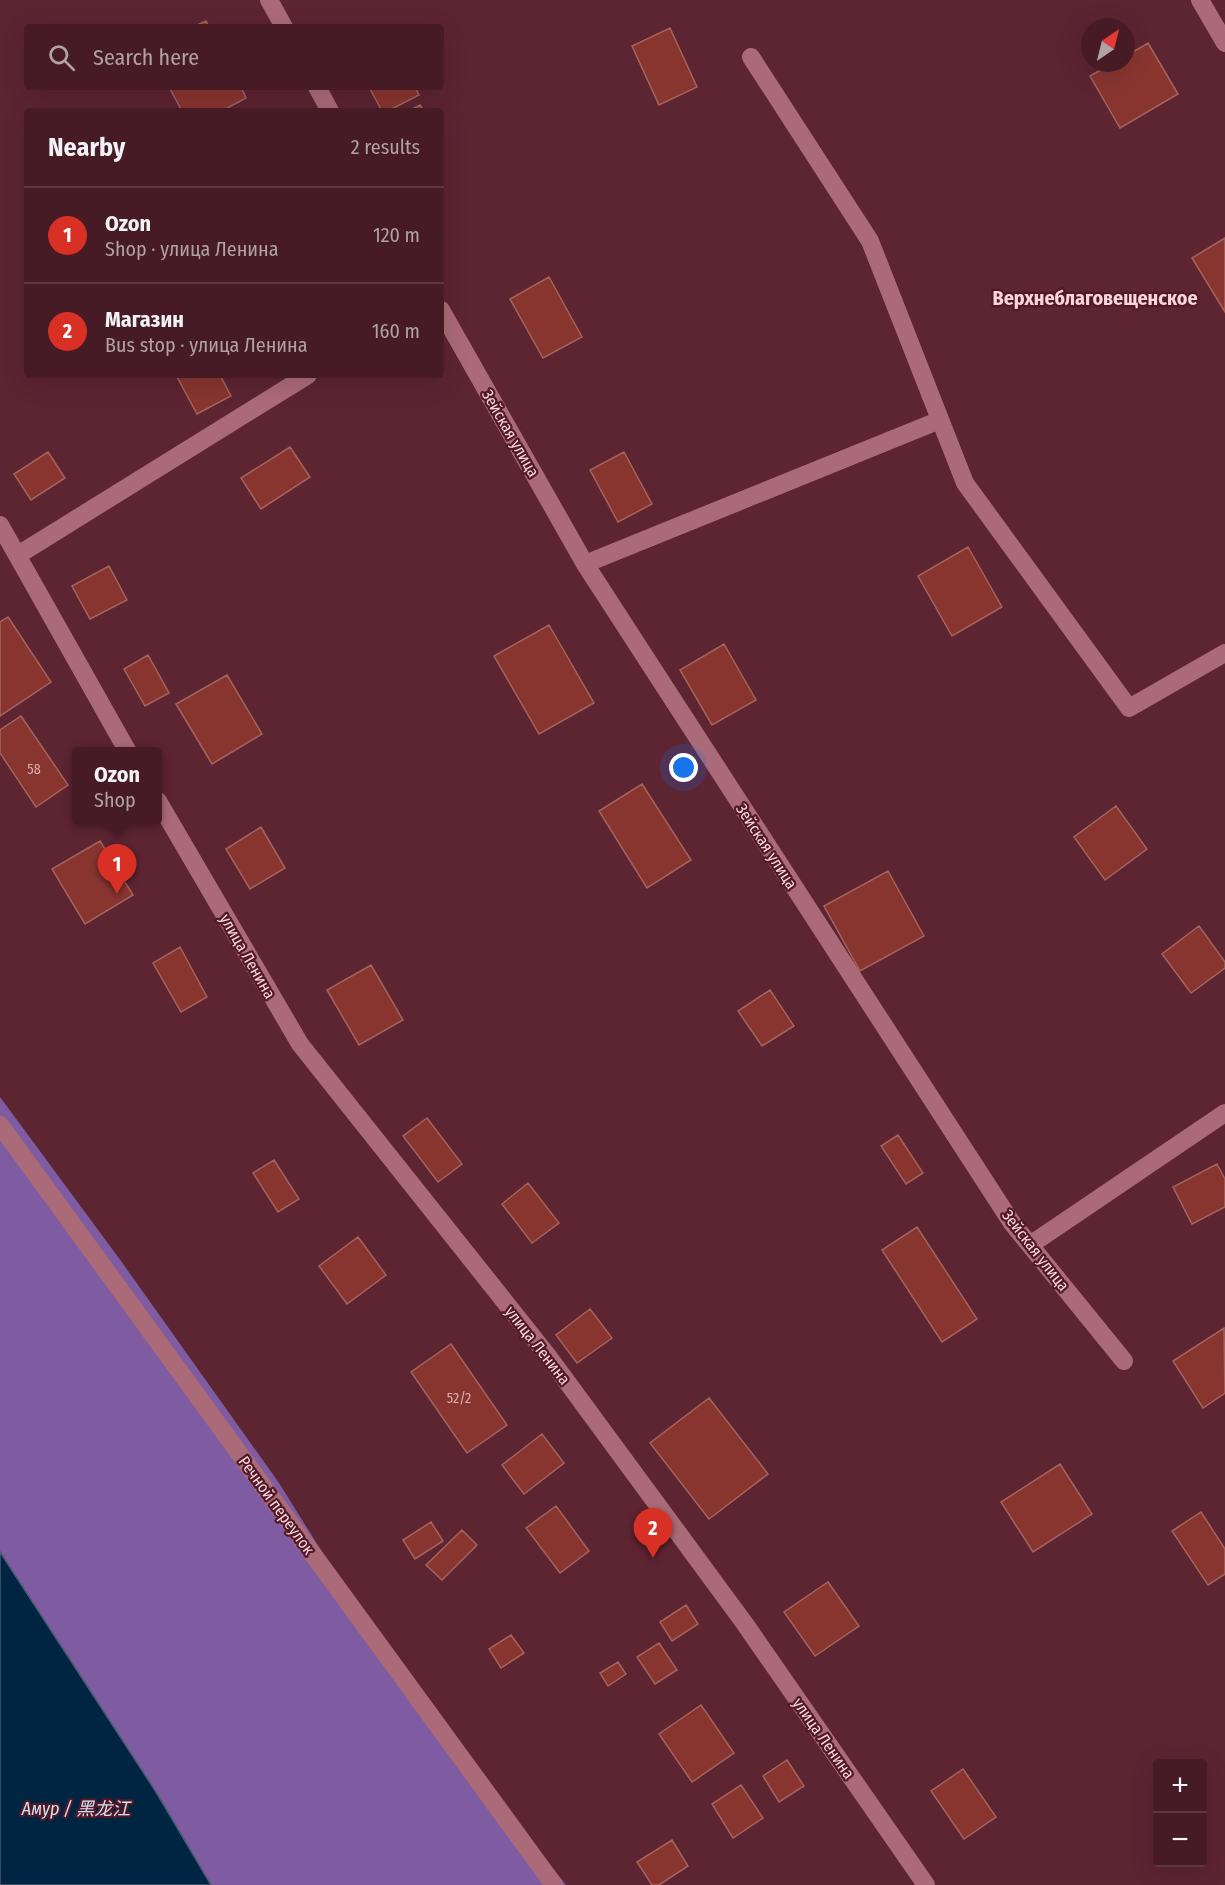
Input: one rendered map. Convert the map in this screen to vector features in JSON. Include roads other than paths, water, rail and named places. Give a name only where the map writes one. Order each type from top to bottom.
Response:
[{"type":"street","points":[[269,0],[282,24]]},
{"type":"street","points":[[1200,0],[1225,43]]},
{"type":"street","points":[[752,57],[870,241],[965,483],[1130,708],[1225,653]]},
{"type":"street","points":[[319,90],[328,108]]},
{"type":"street","name":"Зейская улица","points":[[444,315],[585,564],[1012,1223],[1124,1361]]},
{"type":"street","points":[[18,555],[303,378]]},
{"type":"street","points":[[585,564],[940,420]]},
{"type":"street","points":[[0,525],[125,747]]},
{"type":"street","name":"улица Ленина","points":[[162,808],[300,1044],[555,1366],[745,1624],[926,1885]]},
{"type":"street","points":[[1030,1245],[1225,1113]]},
{"type":"street","name":"Речной переулок","points":[[0,1125],[554,1885]]},
{"type":"water","name":"Амур / 黑龙江","points":[[0,1552],[156,1792],[211,1885],[0,1885]]},
{"type":"place","name":"Ozon","points":[[117,894]]},
{"type":"place","name":"Магазин","points":[[653,1558]]},
{"type":"district","name":"Верхнеблаговещенское","points":[[1095,298]]}]
